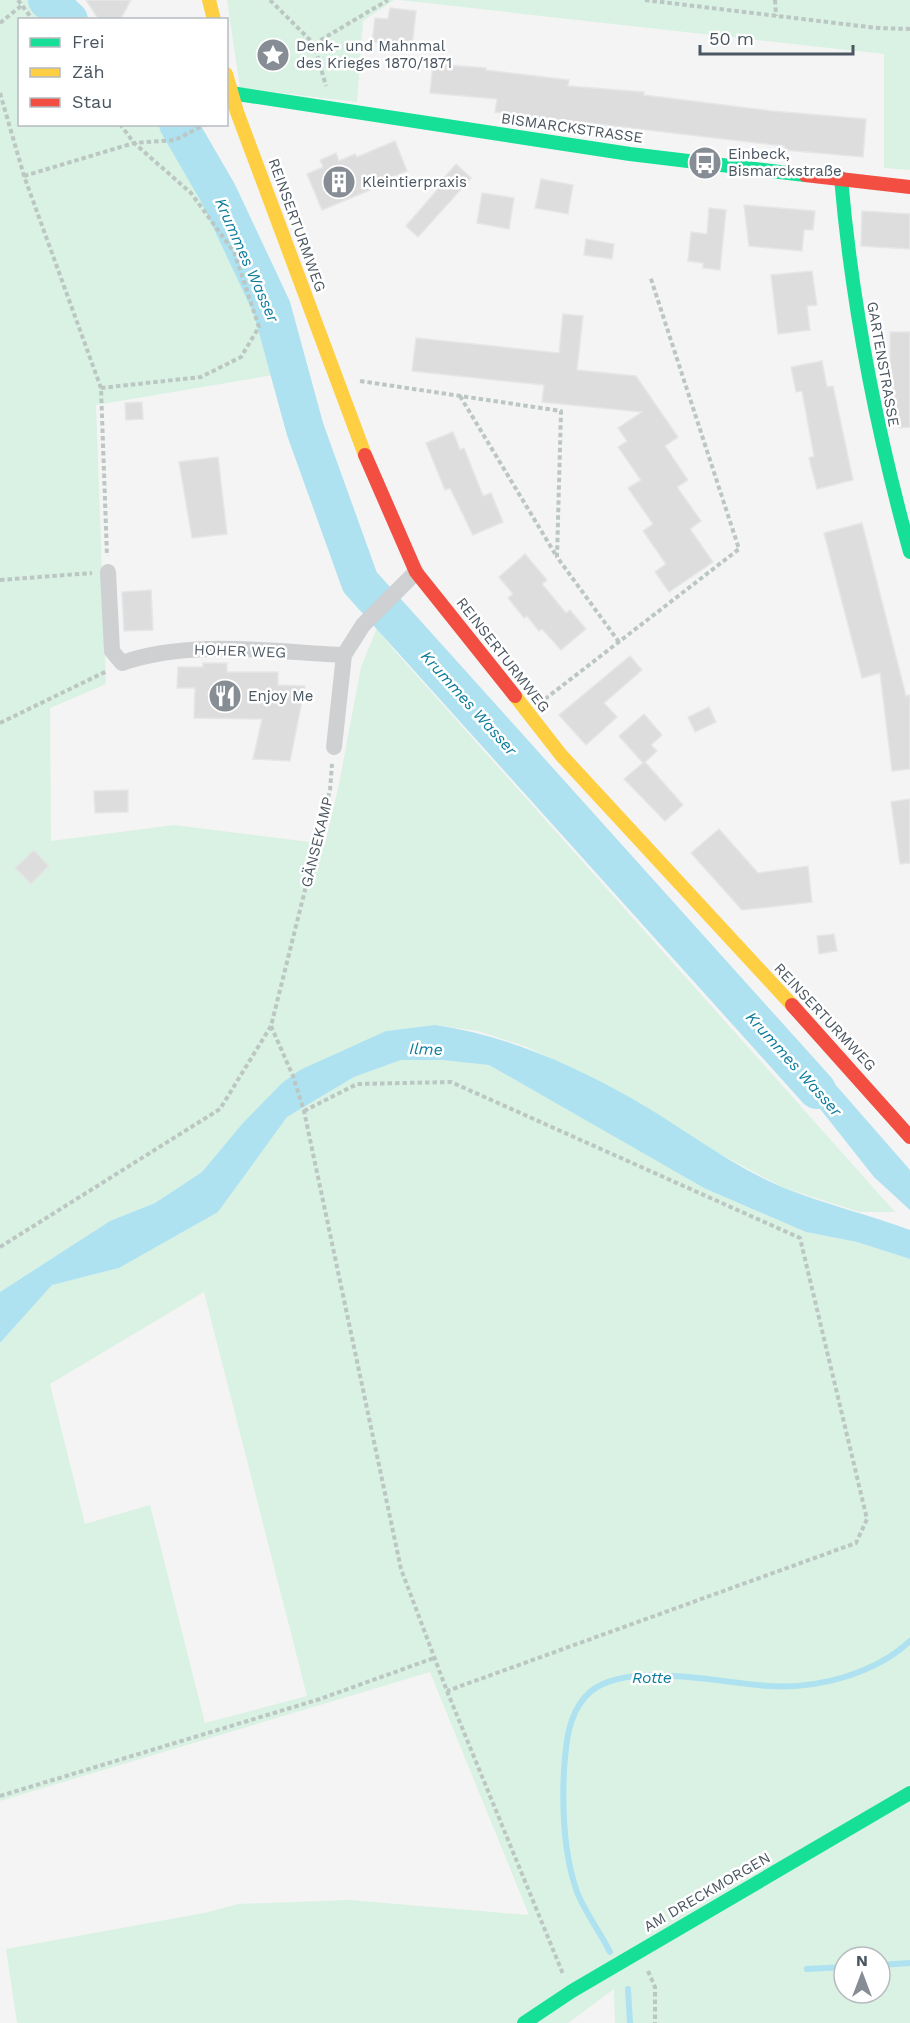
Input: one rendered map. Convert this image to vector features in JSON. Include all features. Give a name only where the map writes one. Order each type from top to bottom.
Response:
[{"type":"street","points":[[209,0],[213,18]]},
{"type":"street","name":"REINSERTURMWEG","points":[[228,82],[361,445],[417,572],[561,755],[854,1072],[910,1137]]},
{"type":"street","name":"BISMARCKSTRASSE","points":[[231,93],[630,154],[910,187]]},
{"type":"street","name":"GARTENSTRASSE","points":[[841,178],[849,268],[855,302],[883,452],[910,552]]},
{"type":"street","points":[[108,572],[112,651],[123,663]]},
{"type":"street","points":[[333,747],[344,655],[363,625],[417,572]]},
{"type":"street","name":"HOHER WEG","points":[[123,663],[143,656],[189,649],[344,655]]},
{"type":"street","name":"AM DRECKMORGEN","points":[[524,2023],[572,1990],[910,1793]]},
{"type":"path","points":[[18,0],[31,18]]},
{"type":"path","points":[[270,0],[314,44],[325,75],[329,108]]},
{"type":"path","points":[[314,44],[388,0]]},
{"type":"path","points":[[645,0],[910,29]]},
{"type":"path","points":[[775,0],[776,16]]},
{"type":"path","points":[[0,23],[21,6]]},
{"type":"path","points":[[0,93],[24,176],[101,388],[108,572],[0,580]]},
{"type":"path","points":[[101,388],[201,377],[241,357],[259,327],[234,252],[192,193],[134,143],[121,126]]},
{"type":"path","points":[[24,176],[134,143],[175,140],[202,126]]},
{"type":"path","points":[[527,713],[739,549],[650,276]]},
{"type":"path","points":[[336,377],[561,411],[557,557]]},
{"type":"path","points":[[460,396],[557,557],[619,642]]},
{"type":"path","points":[[0,723],[123,663]]},
{"type":"path","name":"GÄNSEKAMP","points":[[0,1247],[220,1109],[271,1026],[330,790],[333,747]]},
{"type":"path","points":[[271,1026],[293,1076],[304,1111],[401,1569],[447,1691],[556,1957],[572,1990]]},
{"type":"path","points":[[304,1111],[357,1084],[451,1082],[800,1238],[867,1519],[856,1542],[447,1691]]},
{"type":"path","points":[[0,1796],[320,1699],[434,1658]]},
{"type":"path","points":[[639,1951],[655,1988],[655,2023]]},
{"type":"green space","points":[[0,0],[66,0],[86,18],[18,18],[18,126],[192,126],[253,244],[280,306],[303,370],[96,405],[106,684],[50,708],[51,841],[174,825],[325,844],[361,667],[377,628],[393,649],[895,1212],[860,1212],[784,1188],[705,1146],[630,1098],[527,1047],[478,1031],[435,1025],[386,1031],[242,1124],[202,1172],[155,1203],[110,1221],[0,1292]]},
{"type":"green space","points":[[227,0],[394,0],[363,21],[357,102],[240,88]]},
{"type":"green space","points":[[399,0],[910,0],[910,170],[884,168],[884,54]]},
{"type":"green space","points":[[401,1060],[442,1060],[489,1065],[704,1188],[806,1232],[857,1242],[910,1259],[910,2023],[615,2023],[614,1989],[568,2023],[17,2023],[6,1949],[204,1913],[238,1904],[349,1900],[529,1915],[430,1672],[0,1801],[0,1343],[52,1285],[119,1268],[218,1212],[287,1117],[354,1077]],"holes":[[[204,1292],[307,1696],[205,1723],[150,1505],[85,1524],[50,1384]]]},
{"type":"water","name":"Ilme","points":[[435,1025],[511,1043],[560,1062],[631,1098],[764,1179],[800,1194],[910,1230],[910,1259],[857,1242],[806,1232],[704,1188],[489,1065],[442,1060],[401,1060],[354,1077],[287,1117],[218,1212],[119,1268],[52,1285],[0,1343],[0,1292],[110,1221],[155,1203],[202,1172],[242,1124],[282,1083],[300,1070],[386,1031]]},
{"type":"water","points":[[785,1027],[910,1170],[910,1210],[874,1177],[783,1062]]},
{"type":"building","points":[[86,0],[131,0],[121,18],[98,18]]},
{"type":"building","points":[[390,8],[416,11],[412,47],[372,42],[375,18],[388,19]]},
{"type":"building","points":[[433,64],[486,68],[486,70],[569,80],[568,86],[644,92],[644,95],[772,111],[866,119],[863,157],[784,150],[784,146],[495,112],[497,99],[430,93]]},
{"type":"building","name":"Kleintierpraxis","points":[[395,141],[407,171],[369,186],[370,190],[322,210],[307,174],[323,167],[320,160],[336,153],[339,161],[355,154],[357,157]]},
{"type":"building","points":[[456,164],[471,178],[418,237],[406,226]]},
{"type":"building","points":[[541,179],[573,185],[568,214],[535,208]]},
{"type":"building","points":[[482,193],[514,198],[509,229],[477,223]]},
{"type":"building","points":[[744,205],[815,211],[813,230],[804,230],[802,251],[749,246]]},
{"type":"building","points":[[709,208],[726,210],[720,270],[703,268],[703,263],[688,261],[691,232],[707,234]]},
{"type":"building","points":[[862,211],[910,214],[910,249],[861,246]]},
{"type":"building","points":[[586,239],[614,244],[612,259],[584,255]]},
{"type":"building","points":[[812,271],[817,305],[807,306],[810,330],[778,334],[771,275]]},
{"type":"building","points":[[563,314],[583,316],[577,370],[636,376],[678,437],[665,446],[688,480],[677,487],[701,521],[690,529],[713,562],[669,592],[655,572],[666,564],[643,531],[653,524],[628,488],[641,480],[618,447],[627,441],[618,428],[642,412],[542,402],[544,385],[412,371],[416,338],[559,353]]},
{"type":"building","points":[[890,332],[910,332],[910,427],[899,428],[890,361]]},
{"type":"building","points":[[822,361],[827,387],[833,386],[853,480],[817,489],[809,458],[814,456],[802,391],[796,392],[791,367]]},
{"type":"building","points":[[142,402],[143,419],[126,420],[125,403]]},
{"type":"building","points":[[453,432],[460,450],[464,448],[483,496],[491,493],[503,522],[473,535],[450,488],[445,490],[426,443]]},
{"type":"building","points":[[218,457],[227,534],[192,538],[179,462]]},
{"type":"building","points":[[862,523],[906,696],[910,695],[910,769],[892,771],[880,673],[862,678],[824,533]]},
{"type":"building","points":[[525,554],[547,580],[542,584],[566,613],[570,610],[586,629],[561,650],[542,629],[539,631],[527,616],[524,618],[508,598],[513,594],[499,577]]},
{"type":"building","points":[[151,590],[153,630],[124,631],[122,592]]},
{"type":"building","points":[[630,656],[642,670],[604,703],[617,717],[586,745],[559,715]]},
{"type":"building","points":[[203,663],[227,663],[227,672],[278,672],[278,685],[305,686],[290,761],[253,759],[262,719],[194,718],[195,688],[177,688],[178,667],[203,667]]},
{"type":"building","points":[[709,707],[716,722],[695,732],[688,717]]},
{"type":"building","points":[[644,714],[662,735],[651,745],[657,751],[645,762],[683,805],[665,821],[624,779],[643,763],[619,736]]},
{"type":"building","points":[[128,790],[128,812],[95,813],[94,791]]},
{"type":"building","points":[[910,799],[910,863],[900,864],[891,802]]},
{"type":"building","points":[[719,829],[758,873],[808,866],[812,902],[742,910],[691,853]]},
{"type":"building","points":[[34,850],[49,866],[31,884],[15,868]]},
{"type":"building","points":[[834,934],[837,951],[819,954],[817,936]]},
{"type":"waterway","name":"Krummes Wasser","points":[[47,0],[67,18]]},
{"type":"waterway","name":"Krummes Wasser","points":[[179,126],[218,193],[272,308],[305,429],[360,582],[817,1090]]},
{"type":"waterway","name":"Rotte","points":[[610,1952],[577,1892],[569,1863],[565,1832],[563,1785],[567,1741],[574,1714],[585,1697],[601,1685],[622,1678],[646,1675],[770,1686],[826,1682],[863,1671],[896,1653],[910,1641]]},
{"type":"waterway","points":[[892,1964],[910,1963]]},
{"type":"waterway","points":[[807,1969],[832,1968]]},
{"type":"waterway","name":"Rotte","points":[[628,1989],[630,2023]]},
{"type":"traffic: fast","points":[[231,93],[630,154],[805,175]]},
{"type":"traffic: fast","points":[[841,178],[852,273],[867,366],[886,459],[910,552]]},
{"type":"traffic: fast","points":[[524,2023],[572,1991],[910,1793]]},
{"type":"traffic: slow","points":[[209,0],[214,18]]},
{"type":"traffic: slow","points":[[228,81],[237,112],[365,455]]},
{"type":"traffic: slow","points":[[515,696],[561,755],[792,1005]]},
{"type":"traffic: jam","points":[[805,175],[910,187]]},
{"type":"traffic: jam","points":[[365,455],[416,572],[515,696]]},
{"type":"traffic: jam","points":[[792,1005],[910,1137]]},
{"type":"place","name":"Denk- und Mahnmal des Krieges 1870/1871","points":[[273,55]]},
{"type":"place","name":"Einbeck, Bismarckstraße","points":[[705,163]]},
{"type":"place","name":"Kleintierpraxis","points":[[339,182]]},
{"type":"place","name":"Enjoy Me","points":[[225,696]]}]
